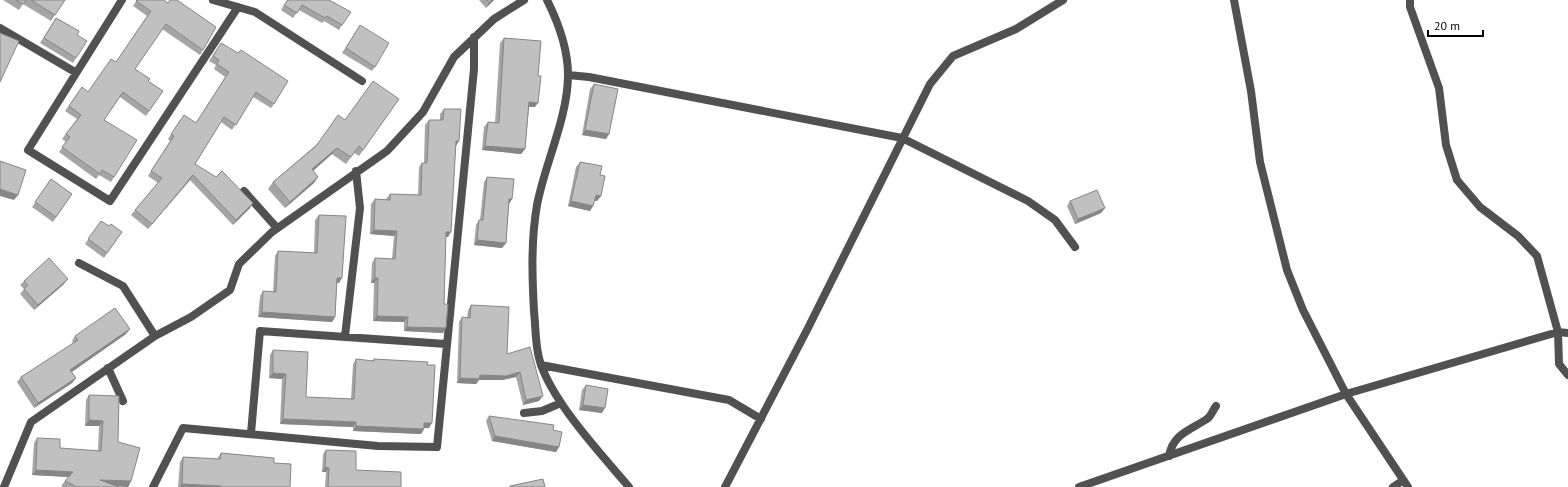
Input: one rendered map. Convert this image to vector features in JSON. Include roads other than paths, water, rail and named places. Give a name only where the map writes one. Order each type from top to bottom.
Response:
[{"type":"street","points":[[213,0],[255,12],[362,80]]},
{"type":"street","points":[[4,487],[31,422],[155,336],[191,317],[230,290],[239,264],[277,228],[356,171],[387,151],[423,112],[454,57],[494,19],[524,0]]},
{"type":"street","points":[[725,487],[818,309],[930,84],[953,56],[1016,29],[1063,0]]},
{"type":"street","points":[[1234,0],[1252,90],[1260,162],[1275,229],[1287,270],[1303,310],[1346,394],[1405,484],[1393,487]]},
{"type":"street","points":[[1410,0],[1410,7],[1439,88],[1446,145],[1457,180],[1480,207],[1518,236],[1537,256],[1558,332],[1559,364],[1568,375]]},
{"type":"street","points":[[118,1],[28,150],[110,201],[238,7]]},
{"type":"street","points":[[549,1],[563,43],[568,75],[562,115],[537,204],[533,240],[532,267],[536,330],[541,365],[552,390],[561,403],[629,487]]},
{"type":"street","points":[[0,28],[75,72]]},
{"type":"street","points":[[153,487],[183,428],[251,433],[378,446],[437,447],[473,76],[474,37]]},
{"type":"street","points":[[568,75],[589,77],[902,138],[1028,201],[1055,220],[1075,247]]},
{"type":"street","points":[[345,336],[360,208],[356,171]]},
{"type":"street","points":[[244,190],[277,228]]},
{"type":"street","points":[[79,264],[123,286],[155,336]]},
{"type":"street","points":[[251,433],[260,331],[446,344]]},
{"type":"street","points":[[1079,487],[1346,394],[1558,332],[1568,333]]},
{"type":"street","points":[[541,365],[729,400],[761,419]]},
{"type":"street","points":[[108,368],[123,401]]},
{"type":"street","points":[[524,413],[542,411],[561,403]]},
{"type":"street","points":[[1169,456],[1171,445],[1190,428],[1208,418],[1216,406]]}]
